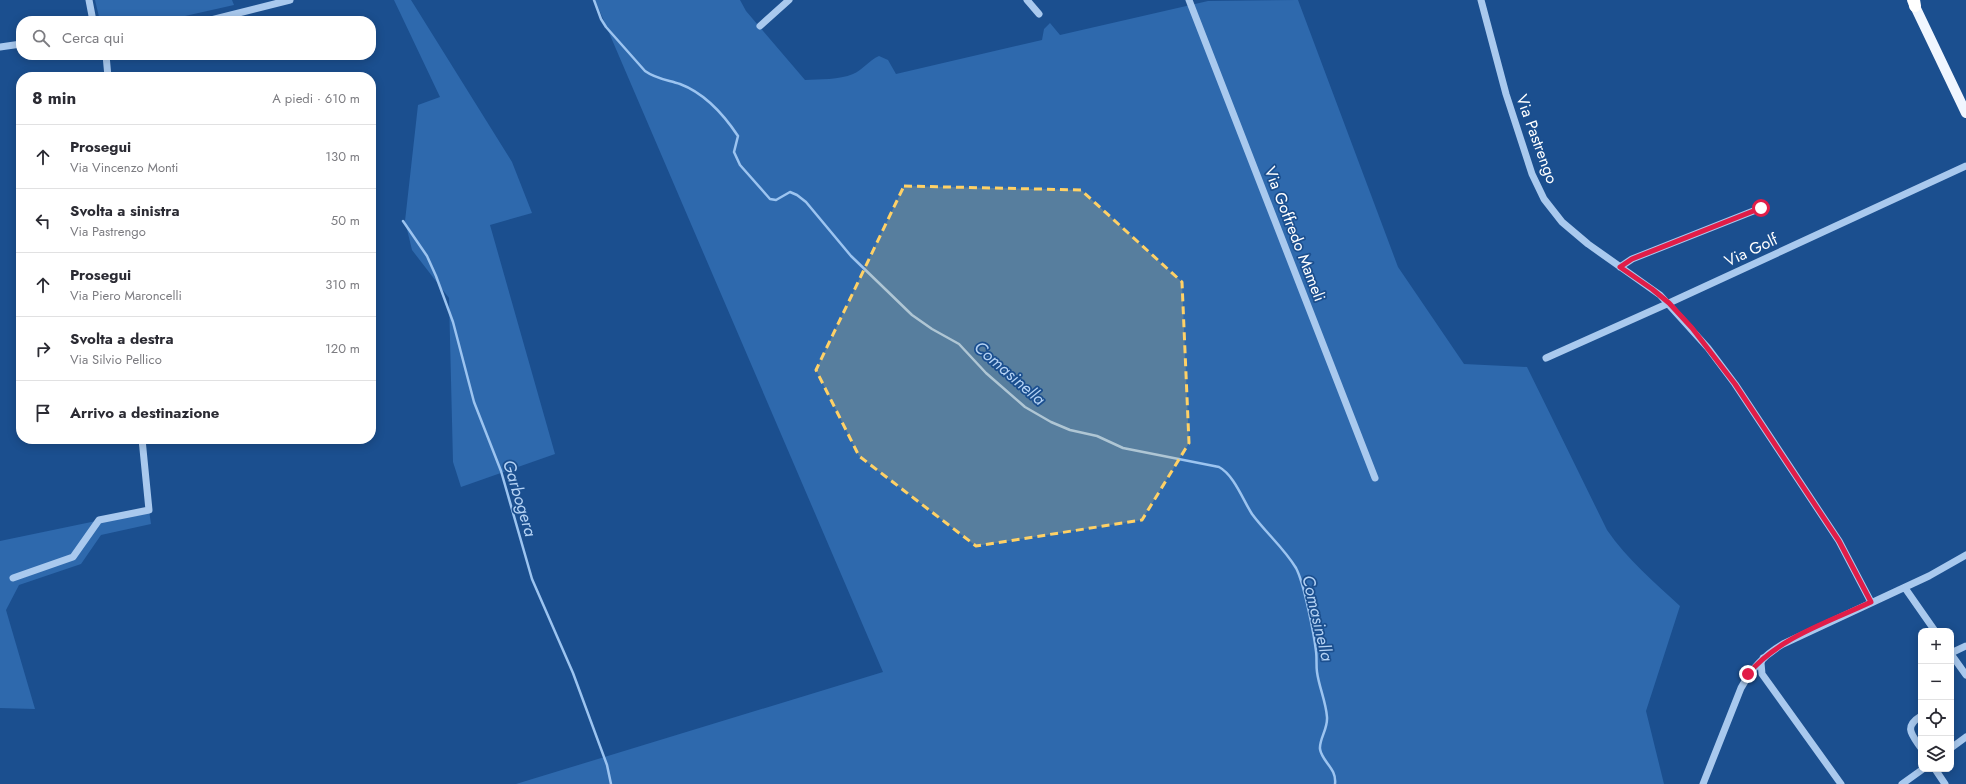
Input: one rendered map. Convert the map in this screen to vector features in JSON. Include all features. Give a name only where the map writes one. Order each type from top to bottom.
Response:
[{"type":"main road","points":[[1914,2],[1964,102],[1966,114]]},
{"type":"street","points":[[89,0],[92,16]]},
{"type":"street","points":[[228,16],[290,0]]},
{"type":"street","points":[[760,26],[789,0]]},
{"type":"street","points":[[1027,0],[1039,14]]},
{"type":"street","name":"Via Goffredo Mameli","points":[[1189,0],[1374,478]]},
{"type":"street","name":"Via Pastrengo","points":[[1481,0],[1506,94],[1538,187],[1551,209],[1566,226],[1588,244],[1652,289],[1669,303],[1708,348],[1738,388],[1839,541],[1871,602]]},
{"type":"street","points":[[0,47],[16,45]]},
{"type":"street","points":[[106,60],[108,72]]},
{"type":"street","name":"Via Golf","points":[[1546,358],[1966,166]]},
{"type":"street","points":[[1620,267],[1632,259],[1761,208]]},
{"type":"street","points":[[13,578],[73,557],[99,520],[149,510],[142,444]]},
{"type":"street","points":[[1703,784],[1741,688],[1748,674],[1764,658],[1783,644],[1871,602],[1905,588],[1966,556]]},
{"type":"street","points":[[1905,588],[1933,628]]},
{"type":"street","points":[[1954,652],[1966,646]]},
{"type":"street","points":[[1954,657],[1966,675]]},
{"type":"street","points":[[1764,658],[1761,663],[1762,674],[1841,784]]},
{"type":"street","points":[[1918,718],[1913,721],[1910,727],[1912,734],[1918,743]]},
{"type":"street","points":[[1954,746],[1966,737]]},
{"type":"street","points":[[1902,784],[1919,772]]},
{"type":"street","points":[[1937,772],[1945,784]]},
{"type":"highlighted area","points":[[904,186],[1081,190],[1182,282],[1189,443],[1142,520],[976,546],[859,456],[816,370]]},
{"type":"shaded area","points":[[95,0],[232,0],[234,5],[185,16],[99,16]]},
{"type":"shaded area","points":[[394,0],[411,0],[512,162],[532,213],[490,225],[555,454],[461,487],[453,462],[449,298],[412,250],[405,221],[418,105],[440,97]]},
{"type":"shaded area","points":[[595,0],[740,0],[746,11],[805,80],[829,79],[848,76],[857,72],[879,56],[888,60],[896,74],[1042,40],[1044,29],[1050,23],[1060,35],[1208,1],[1298,0],[1398,267],[1464,364],[1527,367],[1607,530],[1632,561],[1680,606],[1646,711],[1664,784],[516,784],[883,672]]},
{"type":"shaded area","points":[[149,510],[151,524],[101,535],[81,564],[19,585],[6,610],[35,709],[0,708],[0,541]]},
{"type":"waterway","name":"Comasinella","points":[[594,0],[601,19],[606,27],[645,71],[658,78],[689,88],[705,99],[720,113],[738,136],[734,152],[740,165],[770,199],[776,200],[790,192],[806,202],[851,256],[912,315],[932,329],[959,344],[986,373],[1025,407],[1051,422],[1070,430],[1097,436],[1123,448],[1219,467],[1229,476],[1238,488],[1252,514],[1286,554],[1299,575],[1311,621],[1316,651],[1318,678],[1327,717],[1320,749],[1323,758],[1332,769],[1335,784]]},
{"type":"waterway","name":"Garbogera","points":[[403,221],[427,256],[453,322],[474,402],[501,471],[532,579],[573,673],[607,765],[611,784]]},
{"type":"route","points":[[1748,674],[1773,650],[1783,644],[1801,634],[1871,602],[1839,541],[1735,384],[1692,328],[1669,303],[1652,289],[1620,267],[1632,259],[1761,208]]}]
